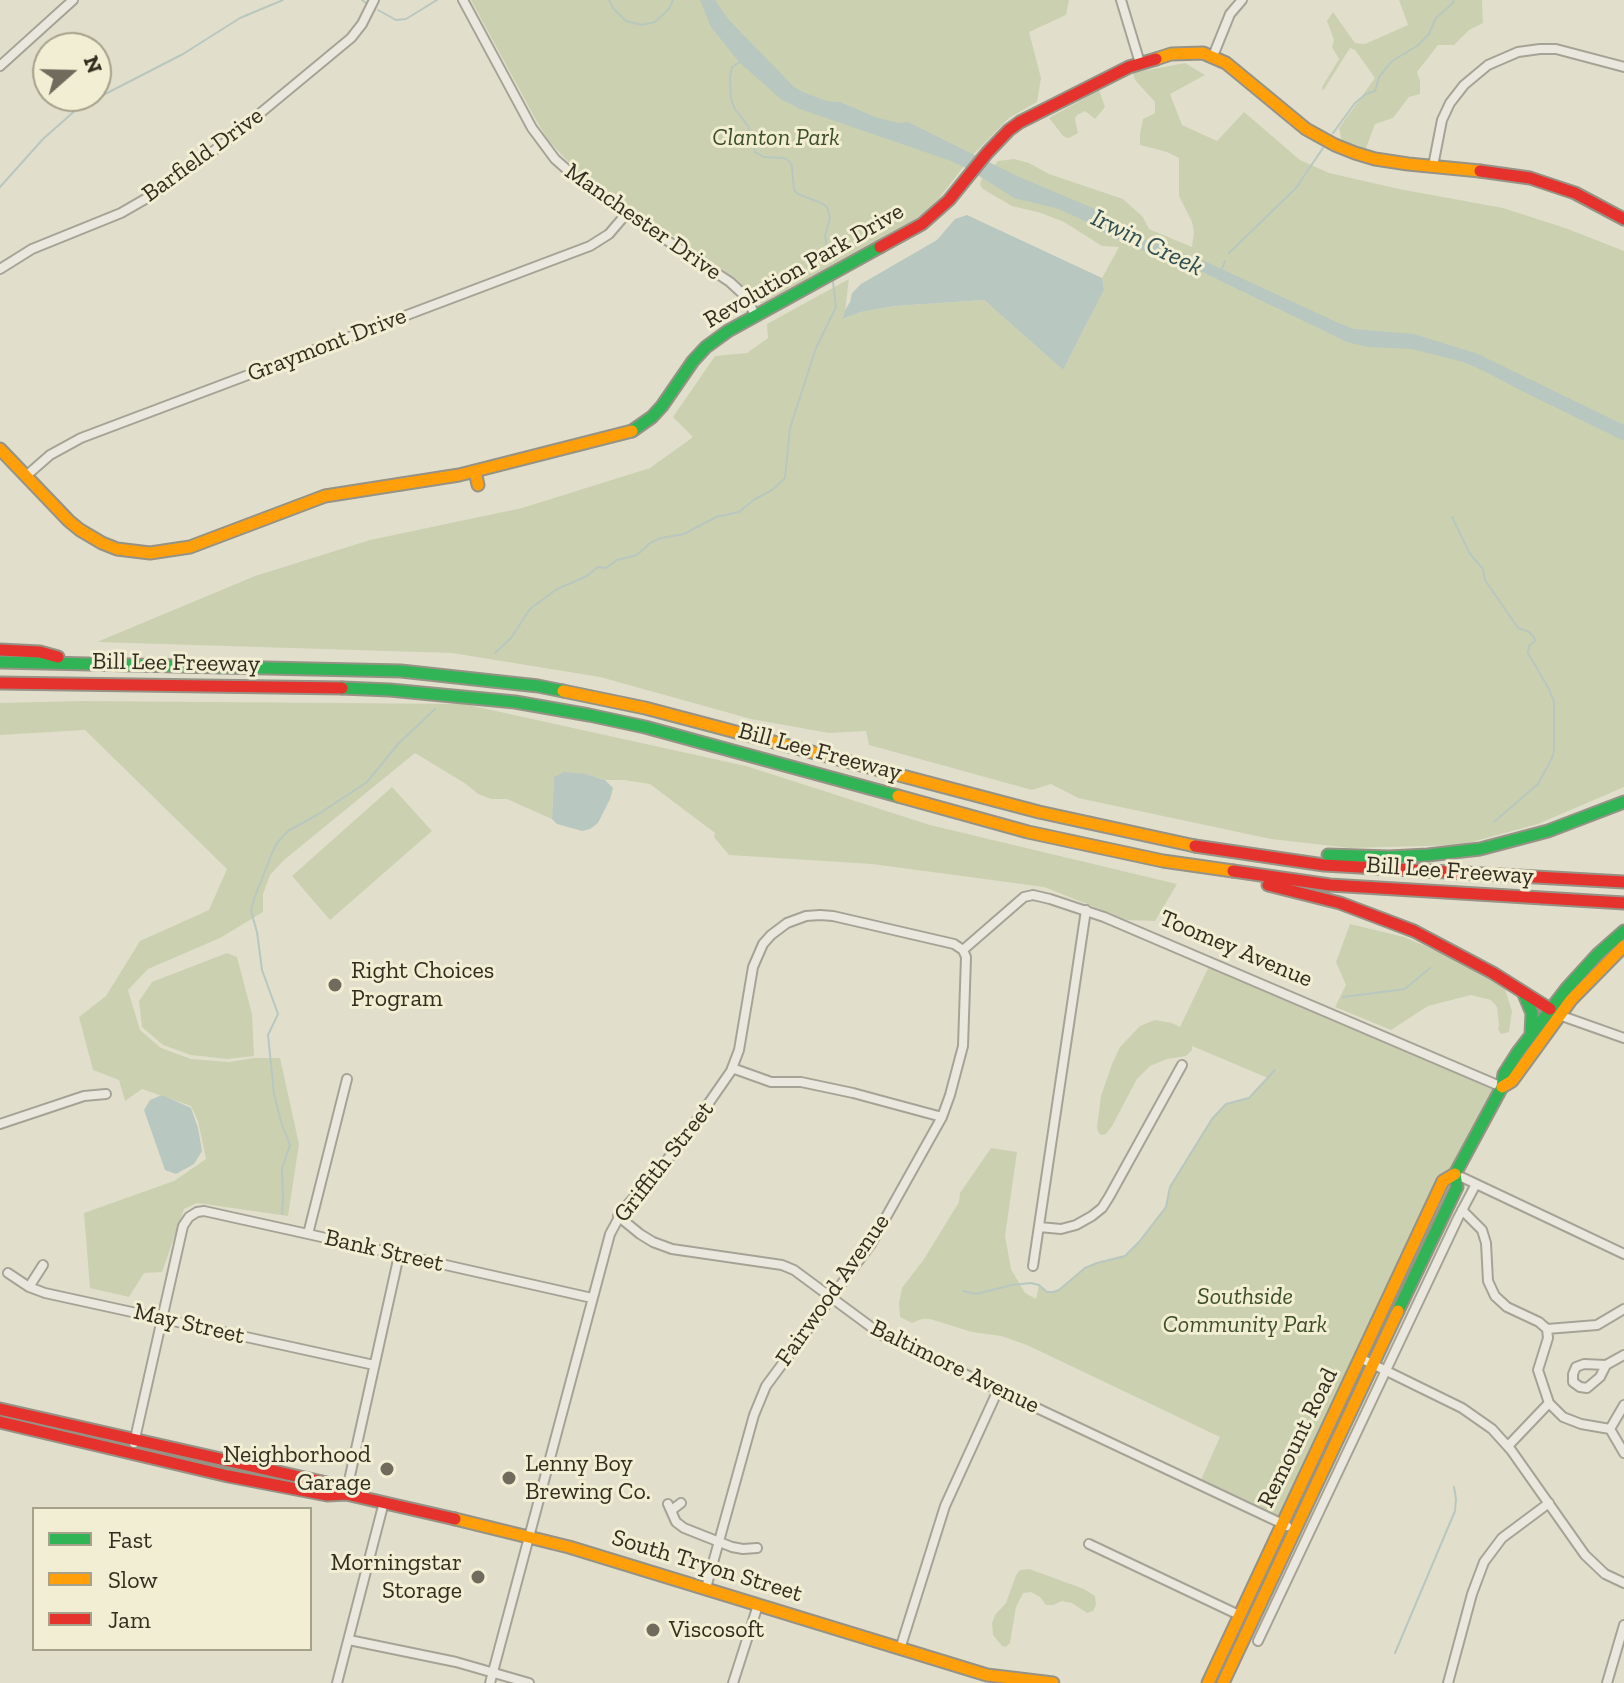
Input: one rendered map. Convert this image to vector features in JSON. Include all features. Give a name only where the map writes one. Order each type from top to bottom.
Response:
[{"type":"main road","name":"Revolution Park Drive","points":[[0,449],[69,521],[87,535],[117,549],[150,553],[190,547],[325,496],[475,471],[623,435],[635,430],[657,412],[681,376],[706,347],[728,331],[922,224],[949,200],[987,153],[1020,122],[1140,63],[1171,54],[1202,53],[1213,56]]},
{"type":"main road","points":[[1213,56],[1226,63],[1306,129],[1335,145],[1375,159],[1530,178],[1575,193],[1624,219]]},
{"type":"main road","points":[[475,471],[478,485]]},
{"type":"main road","points":[[0,650],[40,652],[86,664]]},
{"type":"main road","name":"Bill Lee Freeway","points":[[0,662],[401,671],[538,686],[645,708],[1039,812],[1205,848],[1324,865],[1624,882]]},
{"type":"main road","name":"Bill Lee Freeway","points":[[0,683],[319,687],[502,700],[561,709],[659,731],[1058,839],[1163,861],[1330,885],[1624,903]]},
{"type":"main road","points":[[0,694],[132,684]]},
{"type":"main road","points":[[1205,848],[1389,857],[1456,853],[1548,831],[1624,802]]},
{"type":"main road","points":[[1206,868],[1340,903],[1391,921],[1461,955],[1555,1012]]},
{"type":"main road","name":"Remount Road","points":[[1502,1087],[1512,1081],[1578,975],[1623,932]]},
{"type":"main road","name":"Remount Road","points":[[1208,1683],[1443,1181],[1455,1174],[1502,1087],[1503,1076],[1531,1034],[1624,946]]},
{"type":"main road","points":[[1521,990],[1531,1009],[1531,1034]]},
{"type":"main road","name":"Remount Road","points":[[1223,1683],[1457,1187],[1455,1174]]},
{"type":"main road","name":"South Tryon Street","points":[[0,1409],[228,1476],[327,1495],[346,1494],[384,1502],[579,1550],[987,1675],[1053,1683]]},
{"type":"main road","name":"South Tryon Street","points":[[0,1422],[133,1446]]},
{"type":"street","points":[[0,66],[73,0]]},
{"type":"street","name":"Barfield Drive","points":[[0,269],[32,249],[111,218],[154,194],[223,144],[351,38],[374,0]]},
{"type":"street","name":"Manchester Drive","points":[[463,0],[542,144],[555,159],[579,182],[730,282],[744,295],[756,316]]},
{"type":"street","points":[[1121,0],[1140,63]]},
{"type":"street","points":[[1213,56],[1230,14],[1242,0]]},
{"type":"street","points":[[1433,166],[1442,120],[1450,103],[1464,85],[1488,65],[1518,52],[1556,49],[1624,67]]},
{"type":"street","name":"Graymont Drive","points":[[26,476],[50,455],[81,438],[590,246],[609,234],[627,213]]},
{"type":"street","name":"Toomey Avenue","points":[[963,950],[1030,895],[1086,910],[1502,1087]]},
{"type":"street","points":[[1033,1266],[1086,910]]},
{"type":"street","name":"Griffith Street","points":[[490,1683],[610,1234],[618,1216],[679,1146],[732,1068],[739,1050],[757,955],[771,935],[787,923],[806,916],[833,916],[954,944],[963,950]]},
{"type":"street","name":"Fairwood Avenue","points":[[706,1588],[754,1415],[766,1386],[871,1244],[942,1117],[963,1046],[966,957],[963,950]]},
{"type":"street","points":[[1555,1012],[1624,1038]]},
{"type":"street","points":[[1039,1227],[1061,1229],[1076,1225],[1102,1208],[1182,1065]]},
{"type":"street","points":[[732,1068],[771,1082],[801,1082],[831,1088],[942,1117]]},
{"type":"street","points":[[308,1234],[347,1079]]},
{"type":"street","points":[[0,1124],[84,1096],[106,1094]]},
{"type":"street","points":[[1455,1174],[1624,1254]]},
{"type":"street","points":[[1258,1641],[1476,1184]]},
{"type":"street","points":[[1462,1210],[1485,1236],[1486,1271],[1495,1296],[1507,1307],[1547,1329],[1548,1338],[1538,1370],[1549,1403],[1563,1417],[1610,1429],[1624,1453]]},
{"type":"street","name":"Bank Street","points":[[163,1318],[183,1228],[189,1217],[204,1211],[592,1298]]},
{"type":"street","name":"Baltimore Avenue","points":[[618,1216],[658,1245],[782,1265],[799,1273],[882,1335],[1294,1530]]},
{"type":"street","points":[[346,1494],[399,1255]]},
{"type":"street","points":[[29,1287],[43,1265]]},
{"type":"street","name":"May Street","points":[[8,1273],[45,1293],[374,1365]]},
{"type":"street","points":[[1547,1329],[1597,1325],[1624,1309]]},
{"type":"street","points":[[133,1446],[163,1318]]},
{"type":"street","points":[[1606,1365],[1624,1355]]},
{"type":"street","points":[[1360,1358],[1470,1413],[1492,1429],[1508,1446],[1594,1565],[1624,1583]]},
{"type":"street","points":[[900,1649],[945,1506],[998,1390]]},
{"type":"street","points":[[1508,1446],[1549,1403]]},
{"type":"street","points":[[1610,1429],[1624,1405]]},
{"type":"street","points":[[337,1683],[384,1502]]},
{"type":"street","points":[[681,1503],[670,1508],[676,1522],[684,1528],[732,1547],[757,1548]]},
{"type":"street","points":[[1448,1683],[1484,1562],[1502,1538],[1549,1503]]},
{"type":"street","points":[[1089,1544],[1239,1615]]},
{"type":"street","points":[[733,1683],[758,1605]]},
{"type":"street","points":[[1607,1683],[1624,1625]]},
{"type":"street","points":[[349,1640],[529,1683]]},
{"type":"green space","name":"Clanton Park","points":[[471,0],[1069,0],[1066,15],[1029,32],[1041,78],[1037,102],[1009,118],[925,212],[909,224],[758,303],[746,288],[722,269],[576,170],[548,140]]},
{"type":"green space","points":[[1399,0],[1482,0],[1483,23],[1469,30],[1454,45],[1438,45],[1417,72],[1420,94],[1409,97],[1393,118],[1375,124],[1365,151],[1342,142],[1339,128],[1375,78],[1355,50],[1350,48],[1323,91],[1322,87],[1339,59],[1332,47],[1334,40],[1327,21],[1333,12],[1355,43],[1365,44],[1408,25]]},
{"type":"green space","points":[[1185,63],[1205,75],[1170,94],[1182,125],[1217,141],[1244,112],[1300,160],[1329,173],[1503,208],[1624,251],[1624,787],[1538,824],[1461,845],[1350,848],[1271,839],[1078,798],[1051,784],[1032,790],[869,745],[866,731],[829,733],[751,719],[600,677],[452,653],[97,642],[255,576],[370,540],[522,508],[650,468],[693,437],[673,417],[715,356],[747,353],[768,338],[767,324],[849,279],[844,319],[861,312],[895,306],[984,300],[1063,370],[1104,290],[1102,278],[1119,247],[1102,246],[1064,222],[1012,206],[983,189],[981,180],[998,161],[1014,159],[1029,163],[1049,174],[1123,199],[1143,217],[1149,229],[1192,247],[1192,222],[1179,196],[1179,158],[1140,145],[1143,119],[1155,113],[1155,102],[1135,80],[1133,73]]},
{"type":"green space","points":[[1099,90],[1105,107],[1095,119],[1085,111],[1077,115],[1078,133],[1064,137],[1049,118]]},
{"type":"green space","points":[[0,703],[464,704],[746,766],[930,825],[1177,884],[1155,921],[1127,920],[1044,887],[872,864],[729,855],[714,837],[715,833],[650,784],[606,780],[586,774],[554,777],[552,819],[507,799],[491,799],[478,794],[415,753],[284,860],[270,875],[263,894],[263,912],[220,938],[148,969],[128,990],[140,1030],[161,1048],[191,1059],[229,1062],[280,1058],[299,1144],[288,1216],[197,1203],[184,1209],[162,1272],[144,1273],[129,1297],[90,1288],[84,1213],[174,1181],[206,1159],[198,1121],[191,1106],[142,1089],[125,1101],[119,1080],[93,1070],[79,1017],[106,996],[140,941],[209,910],[227,869],[85,730],[0,735]]},
{"type":"green space","points":[[392,787],[432,831],[330,920],[292,876]]},
{"type":"green space","points":[[1350,924],[1404,937],[1458,960],[1504,986],[1512,1011],[1509,1032],[1501,1034],[1498,1029],[1497,1007],[1491,1000],[1471,995],[1428,1006],[1391,1030],[1335,1007],[1346,985],[1336,962]]},
{"type":"green space","points":[[227,953],[237,957],[252,1014],[254,1056],[227,1059],[191,1055],[163,1045],[142,1027],[139,1001],[152,982]]},
{"type":"green space","name":"Southside Community Park","points":[[1211,962],[1502,1087],[1455,1174],[1443,1181],[1281,1523],[1199,1484],[1220,1437],[1027,1345],[930,1319],[912,1323],[900,1317],[902,1288],[924,1259],[959,1202],[960,1193],[991,1148],[1017,1152],[1005,1236],[1011,1269],[1025,1293],[1036,1299],[1039,1285],[1047,1292],[1059,1290],[1085,1268],[1125,1256],[1139,1242],[1166,1207],[1170,1187],[1212,1119],[1226,1104],[1249,1098],[1268,1078],[1192,1046],[1186,1056],[1150,1066],[1137,1079],[1106,1134],[1098,1132],[1101,1096],[1120,1047],[1140,1026],[1155,1020],[1180,1027]]},
{"type":"green space","points":[[1029,1569],[1084,1589],[1095,1596],[1096,1605],[1093,1611],[1087,1613],[1072,1603],[1062,1601],[1046,1605],[1031,1592],[1023,1593],[1016,1607],[1010,1643],[1002,1646],[993,1635],[992,1623],[1006,1603],[1016,1575],[1020,1570]]},
{"type":"water","name":"Irwin Creek","points":[[700,0],[715,0],[728,19],[794,87],[805,93],[840,102],[878,118],[908,122],[1017,176],[1107,215],[1124,232],[1202,260],[1343,325],[1354,329],[1414,334],[1478,354],[1624,425],[1624,441],[1463,362],[1412,349],[1367,347],[1347,342],[1196,269],[1107,235],[1059,209],[1014,198],[951,161],[800,109],[782,100],[740,63],[711,27]]},
{"type":"water","points":[[967,215],[1102,278],[1104,290],[1063,370],[984,300],[895,306],[861,312],[843,319],[852,293],[861,284],[937,240],[955,219]]},
{"type":"water","points":[[564,772],[605,780],[613,788],[598,823],[590,829],[582,831],[557,824],[552,819],[554,777]]},
{"type":"water","points":[[162,1095],[191,1108],[198,1128],[202,1151],[194,1164],[176,1174],[165,1170],[144,1110],[150,1100]]},
{"type":"waterway","points":[[0,187],[43,139],[78,108],[183,54],[240,18],[283,0]]},
{"type":"waterway","points":[[362,0],[366,3]]},
{"type":"waterway","points":[[378,10],[396,20],[406,19],[437,0]]},
{"type":"waterway","points":[[609,0],[626,21],[642,25],[655,22],[669,9],[673,0]]},
{"type":"waterway","points":[[1333,133],[1355,103],[1375,91],[1379,77],[1392,61],[1417,46],[1429,34],[1436,18],[1453,0]]},
{"type":"waterway","points":[[742,61],[732,67],[730,77],[731,99],[735,109],[748,126],[755,152],[764,157],[789,161],[794,190],[827,207],[830,218],[825,236],[829,259]]},
{"type":"waterway","points":[[1229,253],[1296,188],[1323,148]]},
{"type":"waterway","points":[[1221,271],[1225,261]]},
{"type":"waterway","points":[[495,653],[511,638],[530,609],[557,589],[587,576],[598,567],[606,568],[617,560],[637,555],[661,538],[684,534],[716,517],[739,512],[785,478],[790,428],[816,348],[836,307],[833,282]]},
{"type":"waterway","points":[[1452,517],[1470,554],[1483,569],[1485,580],[1518,628],[1534,637],[1528,653],[1554,702],[1552,758],[1538,784],[1494,822]]},
{"type":"waterway","points":[[282,1214],[282,1168],[290,1145],[274,1094],[268,1035],[278,1014],[262,970],[251,911],[254,899],[272,853],[288,831],[367,782],[398,744],[435,709]]},
{"type":"waterway","points":[[1343,997],[1405,989],[1430,968]]},
{"type":"waterway","points":[[963,1291],[976,1294],[1031,1283],[1053,1292],[1085,1268],[1125,1256],[1166,1207],[1170,1187],[1212,1119],[1226,1104],[1249,1098],[1275,1070]]},
{"type":"waterway","points":[[1395,1653],[1455,1511],[1454,1487]]},
{"type":"traffic: fast","points":[[632,431],[662,406],[706,347],[728,331],[880,247]]},
{"type":"traffic: fast","points":[[0,662],[401,671],[563,691]]},
{"type":"traffic: fast","points":[[342,688],[515,702],[589,715],[645,727],[898,796]]},
{"type":"traffic: fast","points":[[1328,855],[1389,857],[1480,849],[1548,831],[1624,802]]},
{"type":"traffic: fast","points":[[1398,1311],[1457,1187],[1455,1174],[1502,1087],[1504,1074],[1567,988],[1624,931]]},
{"type":"traffic: fast","points":[[1524,994],[1532,1013],[1531,1034]]},
{"type":"traffic: slow","points":[[1156,59],[1171,54],[1203,53],[1226,63],[1306,129],[1355,153],[1408,164],[1480,171]]},
{"type":"traffic: slow","points":[[0,449],[80,530],[117,549],[150,553],[190,547],[325,496],[459,475],[632,431]]},
{"type":"traffic: slow","points":[[475,471],[478,485]]},
{"type":"traffic: slow","points":[[563,691],[645,708],[1039,812],[1195,846]]},
{"type":"traffic: slow","points":[[898,796],[1028,832],[1163,861],[1233,871]]},
{"type":"traffic: slow","points":[[1502,1087],[1512,1081],[1571,1000],[1624,946]]},
{"type":"traffic: slow","points":[[1208,1683],[1443,1181],[1455,1174]]},
{"type":"traffic: slow","points":[[1223,1683],[1398,1311]]},
{"type":"traffic: slow","points":[[455,1519],[569,1547],[987,1675],[1053,1683]]},
{"type":"traffic: jam","points":[[880,247],[922,224],[949,200],[987,153],[1020,122],[1129,67],[1156,59]]},
{"type":"traffic: jam","points":[[1480,171],[1530,178],[1575,193],[1624,219]]},
{"type":"traffic: jam","points":[[0,650],[40,652],[58,657]]},
{"type":"traffic: jam","points":[[0,683],[342,688]]},
{"type":"traffic: jam","points":[[1195,846],[1324,865],[1624,882]]},
{"type":"traffic: jam","points":[[1233,871],[1330,885],[1624,903]]},
{"type":"traffic: jam","points":[[1268,885],[1340,903],[1414,931],[1493,973],[1550,1009]]},
{"type":"traffic: jam","points":[[0,1409],[331,1484],[346,1494]]},
{"type":"traffic: jam","points":[[0,1422],[228,1476],[327,1495],[346,1494],[455,1519]]},
{"type":"place","name":"Right Choices Program","points":[[335,985]]},
{"type":"place","name":"Neighborhood Garage","points":[[387,1469]]},
{"type":"place","name":"Lenny Boy Brewing Co.","points":[[509,1478]]},
{"type":"place","name":"Morningstar Storage","points":[[478,1577]]},
{"type":"place","name":"Viscosoft","points":[[653,1630]]}]
